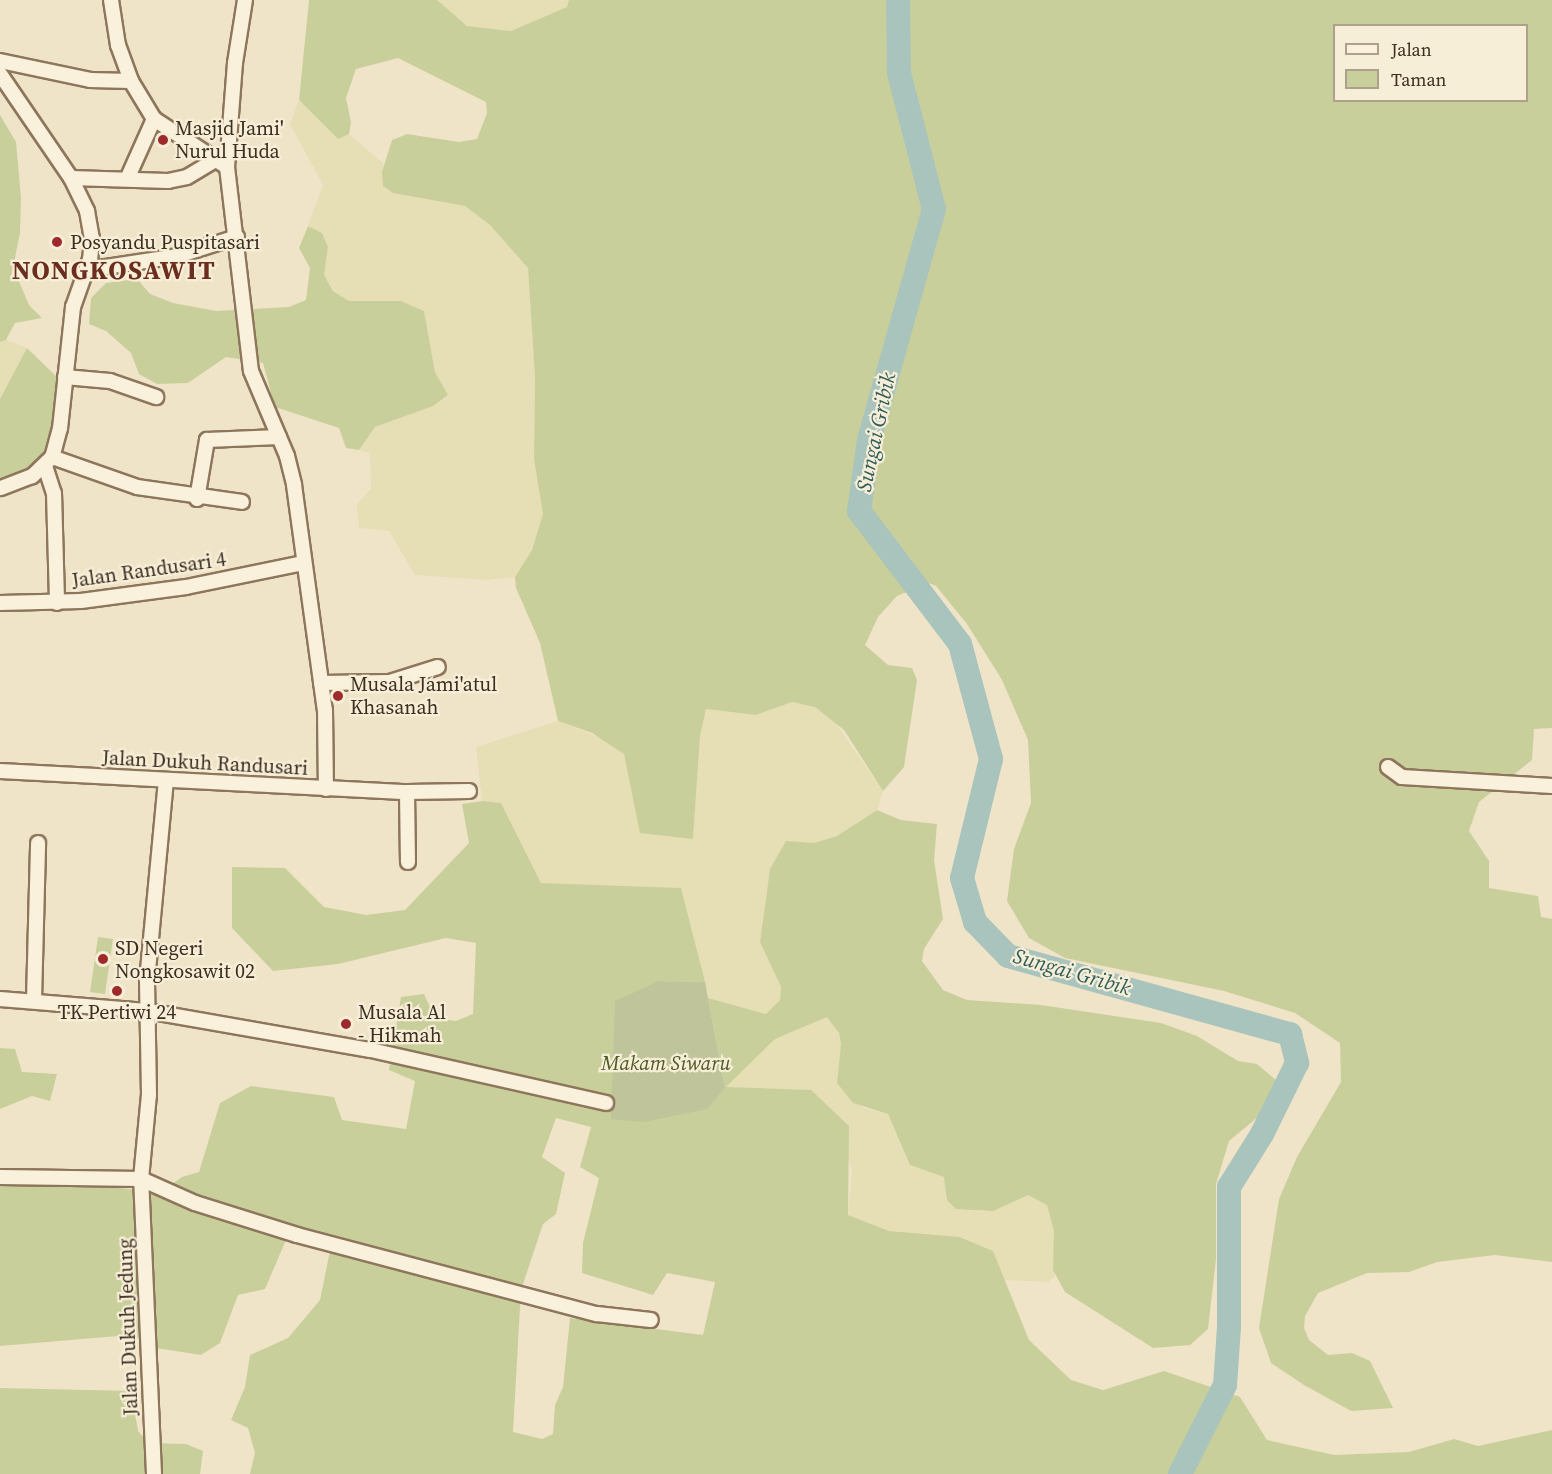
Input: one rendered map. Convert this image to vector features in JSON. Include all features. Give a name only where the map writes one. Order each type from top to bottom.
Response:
[{"type":"street","points":[[111,0],[118,45],[131,81],[154,119],[221,164]]},
{"type":"street","name":"Jalan Dukuh Randusari","points":[[0,771],[326,789],[327,737],[294,485],[279,437],[251,371],[237,237],[221,164],[245,0]]},
{"type":"street","points":[[0,61],[90,80],[131,81]]},
{"type":"street","points":[[0,74],[71,178],[90,226],[92,250],[73,307],[60,428],[49,461],[54,493],[57,603]]},
{"type":"street","points":[[129,177],[154,119]]},
{"type":"street","points":[[71,178],[129,177],[168,181],[187,177],[221,164]]},
{"type":"street","points":[[86,270],[177,256],[237,237]]},
{"type":"street","points":[[65,377],[110,381],[156,397]]},
{"type":"street","points":[[197,498],[207,440],[279,437]]},
{"type":"street","points":[[0,488],[32,476],[49,461]]},
{"type":"street","points":[[49,461],[137,487],[197,498],[242,502]]},
{"type":"street","name":"Jalan Randusari 4","points":[[0,603],[57,603],[186,587],[303,563]]},
{"type":"street","points":[[321,683],[390,682],[438,667]]},
{"type":"street","points":[[1388,767],[1402,777],[1552,786]]},
{"type":"street","name":"Jalan Dukuh Jedung","points":[[154,1474],[141,1179],[149,1095],[147,981],[166,780]]},
{"type":"street","points":[[326,789],[407,792],[469,791]]},
{"type":"street","points":[[407,792],[408,862]]},
{"type":"street","points":[[34,1000],[38,843]]},
{"type":"street","points":[[0,999],[147,1011],[371,1050],[606,1103]]},
{"type":"street","points":[[0,1177],[141,1179],[195,1203],[297,1235],[597,1314],[651,1320]]},
{"type":"shaded area","points":[[437,0],[569,0],[568,7],[511,31],[467,26]]},
{"type":"shaded area","points":[[299,100],[338,139],[349,134],[384,164],[382,172],[393,193],[465,206],[490,225],[528,268],[535,377],[534,459],[544,514],[532,550],[515,577],[487,580],[415,575],[389,531],[359,528],[357,504],[371,489],[370,453],[359,450],[375,427],[433,406],[448,395],[435,372],[424,311],[401,301],[349,301],[333,290],[324,275],[328,247],[322,233],[308,226],[323,185],[290,124]]},
{"type":"shaded area","points":[[6,340],[27,348],[0,399],[0,342]]},
{"type":"shaded area","points":[[792,702],[815,707],[835,722],[883,791],[877,810],[837,836],[814,843],[786,842],[770,869],[760,942],[781,987],[780,1000],[767,1014],[708,998],[680,888],[541,883],[501,803],[482,801],[476,747],[558,721],[603,739],[624,754],[628,767],[693,839],[700,736],[706,709],[756,715]]},
{"type":"shaded area","points":[[828,1016],[839,1033],[841,1044],[837,1083],[864,1108],[888,1114],[910,1165],[945,1177],[946,1188],[981,1212],[1028,1195],[1048,1205],[1054,1231],[1055,1276],[1048,1282],[1004,1280],[993,1251],[961,1237],[889,1231],[848,1215],[852,1169],[810,1090],[725,1088],[775,1039]]},
{"type":"green space","points":[[309,0],[437,0],[467,26],[511,31],[567,7],[569,0],[1552,0],[1552,728],[1534,729],[1532,760],[1479,802],[1469,831],[1489,861],[1489,888],[1538,896],[1541,917],[1552,919],[1552,1262],[1495,1255],[1437,1262],[1409,1272],[1367,1273],[1318,1293],[1305,1316],[1304,1328],[1309,1340],[1328,1355],[1352,1353],[1370,1361],[1393,1408],[1351,1411],[1304,1385],[1271,1363],[1259,1328],[1279,1199],[1297,1157],[1341,1082],[1340,1043],[1295,1013],[1224,991],[1065,958],[1029,938],[1007,901],[1014,849],[1031,803],[1028,740],[1002,680],[967,624],[936,586],[929,583],[897,596],[878,617],[865,645],[888,665],[912,668],[917,680],[904,767],[883,791],[844,730],[815,707],[792,702],[756,715],[706,709],[700,736],[693,839],[640,833],[624,754],[592,733],[558,721],[540,643],[516,588],[515,577],[532,550],[543,514],[534,459],[535,377],[528,268],[490,225],[465,206],[393,193],[383,186],[382,172],[392,140],[407,134],[459,142],[477,139],[487,113],[486,102],[398,58],[356,69],[346,98],[351,122],[349,134],[338,139],[299,100]]},
{"type":"green space","points":[[0,115],[16,142],[21,197],[20,233],[11,278],[18,279],[29,305],[42,318],[15,323],[6,340],[0,342]]},
{"type":"green space","points":[[308,226],[322,233],[328,247],[324,275],[333,291],[349,301],[401,301],[424,311],[435,372],[448,395],[433,406],[375,427],[359,450],[346,448],[339,428],[275,407],[263,363],[226,357],[188,383],[157,384],[139,374],[131,353],[106,331],[89,324],[91,298],[106,283],[137,279],[150,294],[173,303],[216,311],[289,307],[306,300],[310,268],[299,248]]},
{"type":"green space","points":[[27,348],[59,379],[56,417],[48,453],[39,467],[0,480],[0,399]]},
{"type":"green space","points":[[482,801],[501,803],[541,883],[681,888],[705,982],[659,981],[725,1088],[708,998],[766,1014],[780,1000],[781,987],[760,942],[770,869],[786,841],[814,843],[837,836],[877,810],[901,820],[937,824],[934,860],[943,919],[924,949],[922,961],[943,990],[967,1000],[1041,1005],[1161,1023],[1197,1036],[1238,1061],[1257,1064],[1277,1081],[1274,1093],[1258,1117],[1229,1141],[1216,1184],[1216,1259],[1208,1329],[1190,1345],[1153,1348],[1065,1292],[1053,1270],[1054,1231],[1047,1205],[1028,1195],[993,1211],[956,1209],[947,1200],[944,1177],[910,1165],[888,1114],[853,1103],[837,1083],[841,1044],[839,1033],[827,1017],[775,1039],[726,1087],[811,1090],[849,1126],[848,1215],[889,1231],[960,1237],[993,1251],[1029,1340],[1071,1380],[1103,1390],[1164,1371],[1240,1397],[1267,1440],[1334,1455],[1409,1452],[1454,1439],[1478,1446],[1552,1430],[1552,1474],[250,1474],[255,1453],[248,1428],[231,1420],[245,1387],[250,1355],[288,1338],[320,1300],[330,1251],[286,1240],[265,1289],[238,1295],[220,1343],[201,1355],[156,1348],[130,1335],[0,1346],[0,1185],[73,1182],[160,1193],[182,1177],[199,1172],[220,1103],[251,1086],[334,1097],[342,1120],[406,1129],[415,1081],[389,1070],[401,997],[424,994],[435,1018],[456,1021],[473,1014],[476,943],[446,938],[338,964],[273,971],[232,928],[232,867],[285,868],[324,907],[366,915],[405,910],[469,843],[462,804]],"holes":[[[556,1118],[591,1127],[580,1167],[599,1178],[583,1243],[582,1273],[653,1295],[667,1273],[715,1282],[703,1335],[570,1318],[563,1387],[555,1405],[553,1434],[542,1439],[513,1432],[521,1290],[543,1224],[556,1214],[565,1173],[542,1157]]]},
{"type":"green space","points":[[98,937],[113,939],[105,994],[90,992]]},
{"type":"green space","name":"Makam Siwaru","points":[[659,981],[705,982],[725,1088],[707,1109],[644,1122],[611,1119],[615,1001]]},
{"type":"green space","points":[[0,1048],[15,1049],[22,1072],[57,1074],[50,1101],[32,1096],[0,1109]]},
{"type":"green space","points":[[0,1388],[131,1391],[138,1431],[149,1443],[186,1444],[203,1451],[200,1474],[0,1474]]},
{"type":"waterway","name":"Sungai Gribik","points":[[898,0],[899,73],[934,209],[869,440],[859,511],[960,644],[991,759],[962,878],[975,922],[1008,956],[1290,1034],[1297,1063],[1262,1134],[1229,1187],[1229,1327],[1225,1385],[1180,1474]]},
{"type":"place","name":"Masjid Jami' Nurul Huda","points":[[163,140]]},
{"type":"place","name":"Posyandu Puspitasari","points":[[57,242]]},
{"type":"place","name":"Musala Jami'atul Khasanah","points":[[338,696]]},
{"type":"place","name":"SD Negeri Nongkosawit 02","points":[[103,959]]},
{"type":"place","name":"TK Pertiwi 24","points":[[117,991]]},
{"type":"place","name":"Musala Al - Hikmah","points":[[346,1024]]},
{"type":"district","name":"NONGKOSAWIT","points":[[114,271]]}]
